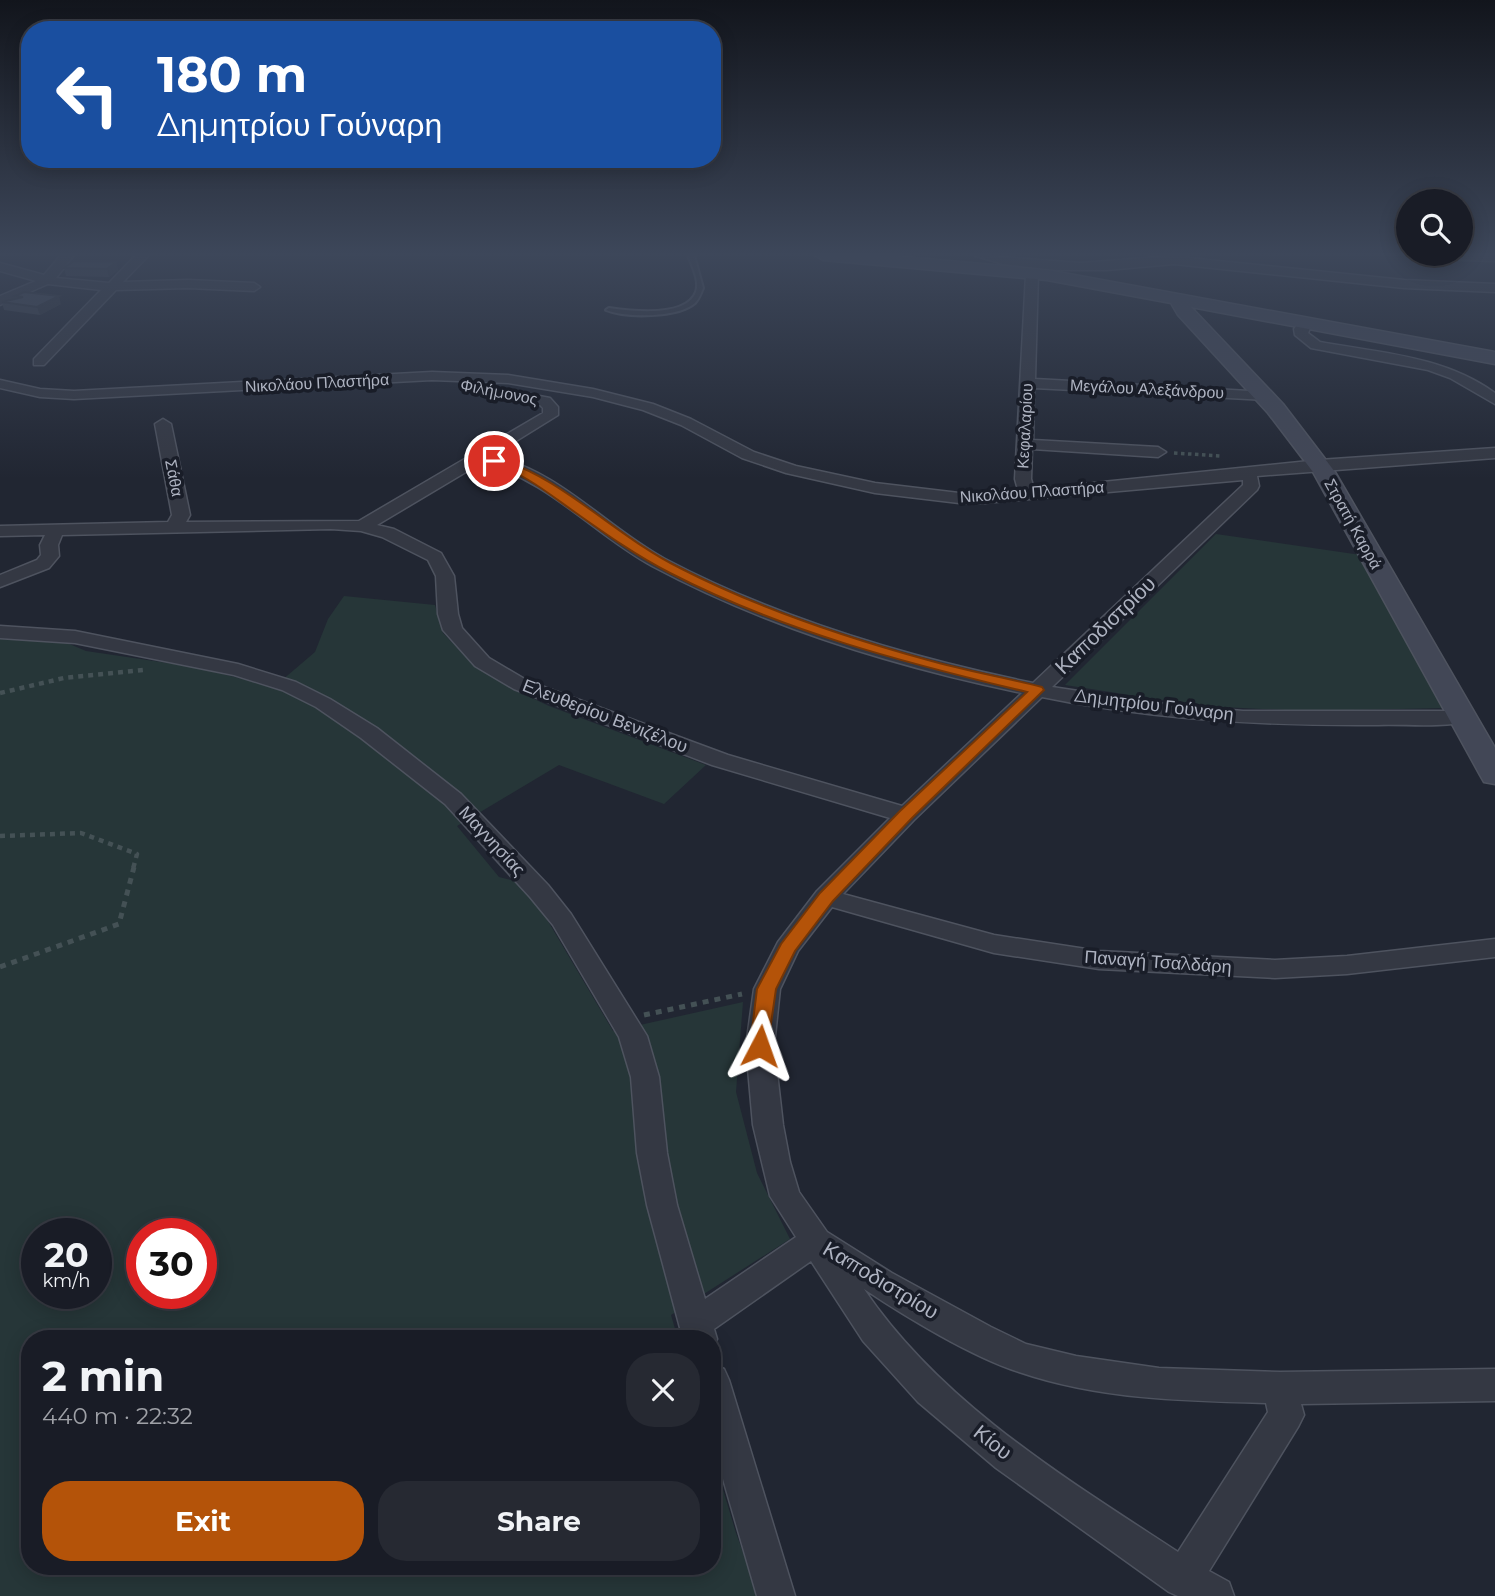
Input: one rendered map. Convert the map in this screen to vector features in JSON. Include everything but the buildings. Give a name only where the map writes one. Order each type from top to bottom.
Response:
[{"type":"street","points":[[39,362],[71,329]]},
{"type":"street","name":"Κεφαλαρίου","points":[[1027,493],[1023,480],[1024,444],[1033,329]]},
{"type":"street","name":"Στρατή Καρρά","points":[[1202,329],[1296,430],[1319,465],[1495,775]]},
{"type":"street","points":[[1301,329],[1303,335],[1316,345],[1429,364],[1465,379],[1495,400]]},
{"type":"street","points":[[1336,329],[1495,358]]},
{"type":"street","name":"Νικολάου Πλαστήρα","points":[[4,389],[74,395],[116,394],[432,376],[479,376],[539,383],[615,399],[686,422],[748,455],[833,480],[893,491],[959,498],[984,498],[1319,465],[1495,453]]},
{"type":"street","name":"Φιλήμονος","points":[[362,526],[550,415],[551,407],[545,401],[432,379],[432,376]]},
{"type":"street","name":"Μεγάλου Αλεξάνδρου","points":[[1028,383],[1266,396]]},
{"type":"street","name":"Σάθα","points":[[163,424],[181,516],[173,529]]},
{"type":"street","points":[[1024,444],[1158,452]]},
{"type":"street","name":"Δημητρίου Γούναρη","points":[[478,457],[509,465],[538,481],[626,543],[675,571],[790,621],[925,664],[1037,690],[1172,712],[1241,716],[1462,717]]},
{"type":"street","name":"Καποδιστρίου","points":[[1245,473],[1251,479],[1251,486],[906,815],[827,897],[787,948],[767,989],[760,1046],[773,1150],[785,1196],[816,1241],[850,1265],[979,1338],[1021,1358],[1115,1379],[1280,1388],[1495,1385]]},
{"type":"street","name":"Ελευθερίου Βενιζέλου","points":[[0,531],[331,524],[362,526],[396,536],[435,557],[445,576],[448,614],[453,630],[482,662],[521,685],[720,760],[906,815]]},
{"type":"street","points":[[0,581],[43,564],[50,556],[49,545],[57,530]]},
{"type":"street","name":"Μαγνησίας","points":[[0,632],[75,637],[238,670],[289,686],[323,703],[369,733],[453,799],[562,919],[633,1036],[640,1057],[652,1153],[662,1205],[698,1330]]},
{"type":"street","name":"Παναγή Τσαλδάρη","points":[[827,897],[993,944],[1099,960],[1275,969],[1347,965],[1495,948]]},
{"type":"street","points":[[699,1330],[816,1241]]},
{"type":"street","name":"Κίου","points":[[816,1241],[879,1336],[943,1402],[1051,1487],[1183,1578],[1215,1596]]},
{"type":"street","points":[[1183,1578],[1286,1415],[1280,1388]]},
{"type":"street","points":[[721,1410],[776,1596]]},
{"type":"path","points":[[0,693],[64,678],[151,669]]},
{"type":"path","points":[[0,836],[81,833],[137,854],[119,924],[0,967]]},
{"type":"path","points":[[623,1020],[767,989]]},
{"type":"shaded area","points":[[1216,534],[1361,555],[1448,708],[1304,711],[1201,706],[1065,685]]},
{"type":"shaded area","points":[[344,596],[435,605],[443,633],[465,656],[503,684],[549,706],[706,765],[664,804],[559,765],[457,826],[499,877],[526,884],[613,1031],[743,1002],[736,1092],[757,1173],[790,1239],[671,1315],[675,1330],[21,1330],[21,1575],[721,1575],[721,1483],[759,1596],[0,1596],[0,638],[60,640],[86,651],[195,667],[274,687],[315,652],[328,619]]},
{"type":"route","points":[[494,461],[509,465],[538,481],[626,543],[675,571],[790,621],[925,664],[1037,690],[906,815],[827,897],[787,948],[767,989],[760,1046]]}]
